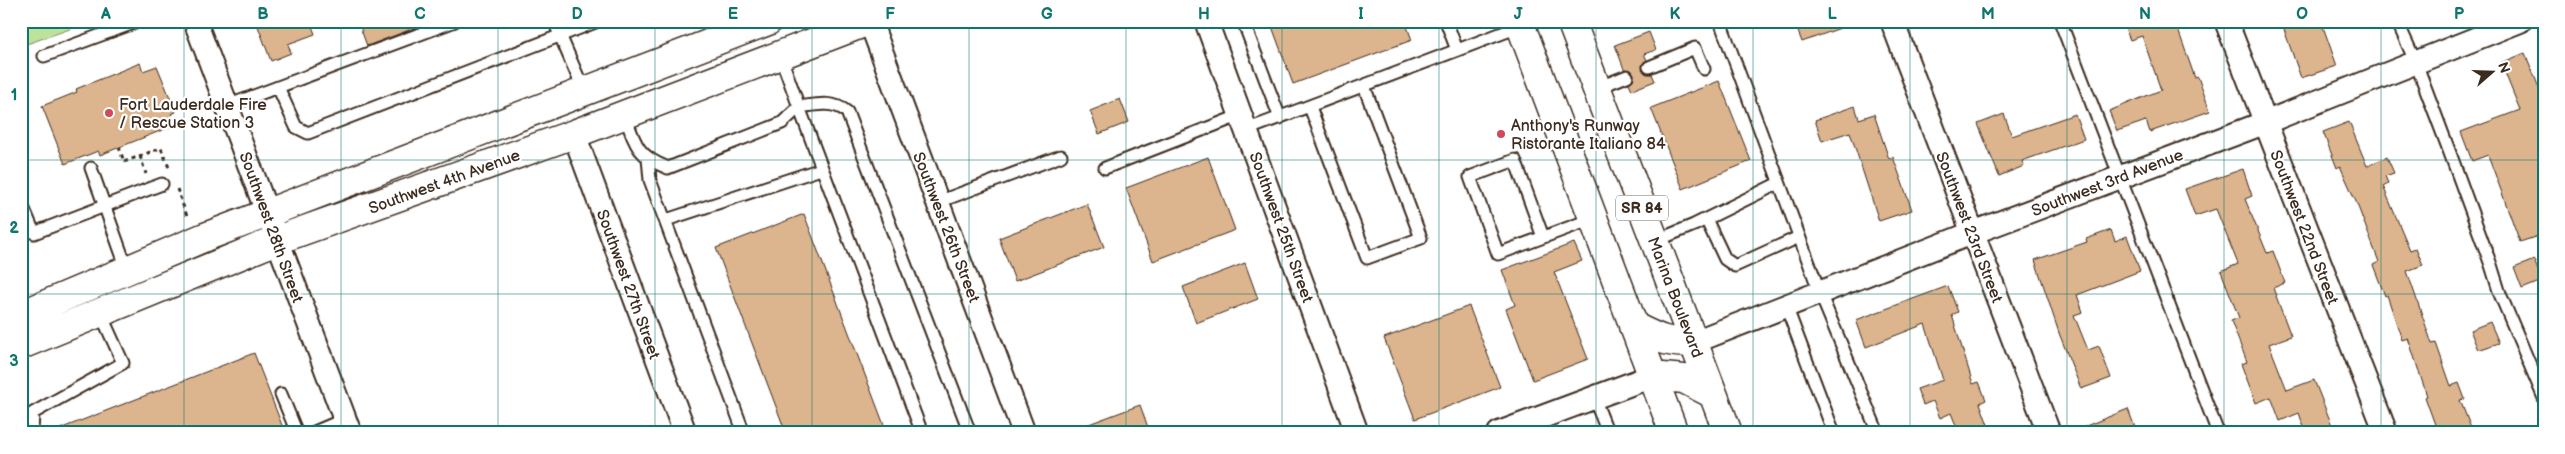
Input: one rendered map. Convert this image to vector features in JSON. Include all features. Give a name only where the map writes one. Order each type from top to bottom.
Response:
[{"type":"street","name":"Southwest 28th Street","points":[[195,21],[347,426]]},
{"type":"street","name":"Southwest 4th Avenue","points":[[21,315],[127,269],[267,213],[768,21]]},
{"type":"street","name":"Southwest 4th Avenue","points":[[21,345],[277,240],[574,134],[870,21]]},
{"type":"street","name":"Southwest 26th Street","points":[[870,21],[1024,433]]},
{"type":"street","name":"Southwest 25th Street","points":[[1206,21],[1357,433]]},
{"type":"street","name":"Marina Boulevard","points":[[1571,21],[1728,433]]},
{"type":"street","name":"Southwest 23rd Street","points":[[1892,21],[2049,433]]},
{"type":"street","name":"Southwest 22nd Street","points":[[2226,21],[2264,123],[2386,433]]},
{"type":"street","name":"Southwest 3rd Avenue","points":[[1694,342],[1972,232],[2264,123],[2520,21]]},
{"type":"street","name":"SR 84","points":[[1520,24],[1674,433]]},
{"type":"street","name":"Southwest 27th Street","points":[[574,134],[685,433]]},
{"type":"street","points":[[1633,326],[1662,340],[1678,344],[1694,342]]},
{"type":"street","points":[[1499,433],[1652,376],[1684,379],[1713,394]]},
{"type":"lane","points":[[44,56],[139,21]]},
{"type":"lane","points":[[227,106],[455,21]]},
{"type":"lane","points":[[554,21],[584,91]]},
{"type":"lane","points":[[278,87],[296,127],[308,133],[598,21]]},
{"type":"lane","points":[[1244,21],[1280,118]]},
{"type":"lane","points":[[1446,21],[1457,50]]},
{"type":"lane","points":[[1720,21],[1820,293],[1878,433]]},
{"type":"lane","points":[[2060,21],[2218,433]]},
{"type":"lane","points":[[2397,21],[2416,63],[2492,264],[2500,294],[2544,398]]},
{"type":"lane","points":[[1105,168],[1244,123],[1280,118],[1520,24]]},
{"type":"lane","points":[[1649,66],[1696,48],[1704,69]]},
{"type":"lane","points":[[780,55],[821,169],[922,433]]},
{"type":"lane","points":[[1596,88],[1626,76]]},
{"type":"lane","points":[[1310,107],[1367,258],[1421,238],[1364,86]]},
{"type":"lane","points":[[624,115],[638,150],[648,158],[668,168],[782,123],[799,107],[820,104],[840,106],[847,112],[970,433]]},
{"type":"lane","points":[[938,202],[1061,156]]},
{"type":"lane","points":[[648,158],[650,180],[744,433]]},
{"type":"lane","points":[[1543,237],[1515,160],[1470,178],[1498,254],[1592,219]]},
{"type":"lane","points":[[91,168],[127,269]]},
{"type":"lane","points":[[666,220],[821,169]]},
{"type":"lane","points":[[1655,241],[1706,220],[1779,183]]},
{"type":"lane","points":[[21,202],[34,233],[162,184]]},
{"type":"lane","points":[[1706,220],[1725,259],[1735,266],[1799,238]]},
{"type":"lane","points":[[1786,306],[1834,433]]},
{"type":"lane","points":[[32,433],[33,413],[123,363],[100,312]]},
{"type":"lane","points":[[281,394],[297,433]]},
{"type":"lane","points":[[1594,398],[1608,433]]},
{"type":"lane","points":[[312,433],[347,426]]},
{"type":"path","points":[[140,156],[147,176]]},
{"type":"green space","points":[[21,21],[93,21],[21,46]]},
{"type":"building","points":[[256,21],[310,21],[315,34],[288,44],[291,53],[271,61]]},
{"type":"building","points":[[358,21],[433,21],[367,46]]},
{"type":"building","points":[[1270,21],[1405,21],[1412,40],[1293,84]]},
{"type":"building","points":[[1794,21],[1853,21],[1854,23],[1802,42]]},
{"type":"building","points":[[2122,21],[2175,21],[2195,78],[2198,77],[2210,111],[2150,132],[2146,121],[2117,131],[2109,111],[2161,90],[2142,36],[2130,40]]},
{"type":"building","points":[[2281,21],[2321,21],[2337,66],[2301,78]]},
{"type":"building","points":[[1649,32],[1656,50],[1644,54],[1647,60],[1642,66],[1645,73],[1652,74],[1655,81],[1632,90],[1629,83],[1633,80],[1634,74],[1631,70],[1624,69],[1615,45]]},
{"type":"building","points":[[2525,53],[2544,100],[2544,234],[2520,242],[2488,155],[2472,161],[2461,132],[2520,110],[2501,63]]},
{"type":"building","name":"Fort Lauderdale Fire / Rescue Station 3","points":[[140,63],[143,71],[157,66],[176,112],[171,114],[175,125],[100,155],[98,151],[65,164],[42,106],[77,92],[76,89]]},
{"type":"building","points":[[1719,81],[1751,161],[1683,189],[1651,108]]},
{"type":"building","points":[[1120,99],[1129,122],[1099,134],[1090,111]]},
{"type":"building","points":[[1855,106],[1859,119],[1874,114],[1889,159],[1893,157],[1912,210],[1879,221],[1850,132],[1822,141],[1815,120]]},
{"type":"building","points":[[2004,114],[2012,136],[2075,114],[2084,139],[2022,161],[2024,166],[1999,176],[1978,124]]},
{"type":"building","points":[[2349,122],[2367,166],[2387,157],[2394,173],[2385,176],[2388,183],[2383,186],[2410,250],[2416,248],[2423,265],[2407,271],[2432,344],[2436,343],[2451,386],[2459,383],[2465,399],[2460,400],[2473,433],[2438,433],[2425,397],[2427,396],[2408,338],[2402,340],[2387,295],[2385,296],[2373,265],[2379,262],[2357,204],[2340,166],[2337,168],[2323,132]]},
{"type":"building","points":[[1208,157],[1235,230],[1153,261],[1126,188]]},
{"type":"building","points":[[2243,169],[2252,196],[2245,199],[2267,253],[2273,251],[2285,283],[2273,288],[2291,336],[2269,344],[2287,390],[2314,380],[2335,433],[2306,433],[2299,413],[2280,421],[2271,397],[2256,403],[2241,364],[2247,362],[2231,321],[2239,318],[2221,271],[2238,264],[2216,209],[2195,216],[2185,189]]},
{"type":"building","points":[[1087,204],[1104,247],[1015,281],[999,238]]},
{"type":"building","points":[[804,214],[887,433],[786,433],[716,248]]},
{"type":"building","points":[[2111,230],[2115,241],[2127,236],[2140,271],[2077,295],[2083,312],[2074,315],[2088,350],[2099,346],[2111,378],[2081,389],[2059,333],[2035,260],[2087,242],[2086,239]]},
{"type":"building","points":[[1574,243],[1582,261],[1554,272],[1588,359],[1533,380],[1506,309],[1515,305],[1502,270]]},
{"type":"building","points":[[2534,260],[2542,281],[2522,289],[2514,268]]},
{"type":"building","points":[[1245,263],[1258,299],[1196,323],[1183,287]]},
{"type":"building","points":[[1948,286],[1958,312],[1952,315],[1973,384],[1979,382],[1986,400],[1980,403],[1991,433],[1959,433],[1951,413],[1940,418],[1933,401],[1923,405],[1917,389],[1943,380],[1925,324],[1866,347],[1856,320]]},
{"type":"building","points":[[1469,306],[1500,387],[1415,419],[1384,338]]},
{"type":"building","points":[[2490,322],[2499,343],[2478,350],[2470,330]]},
{"type":"building","points":[[254,353],[285,433],[52,433],[52,432]]},
{"type":"building","points":[[1140,405],[1150,433],[1070,433],[1070,431]]},
{"type":"building","points":[[2128,409],[2137,433],[2071,433],[2071,432]]},
{"type":"place","name":"Fort Lauderdale Fire / Rescue Station 3","points":[[109,113]]},
{"type":"place","name":"Anthony's Runway Ristorante Italiano 84","points":[[1501,134]]}]
